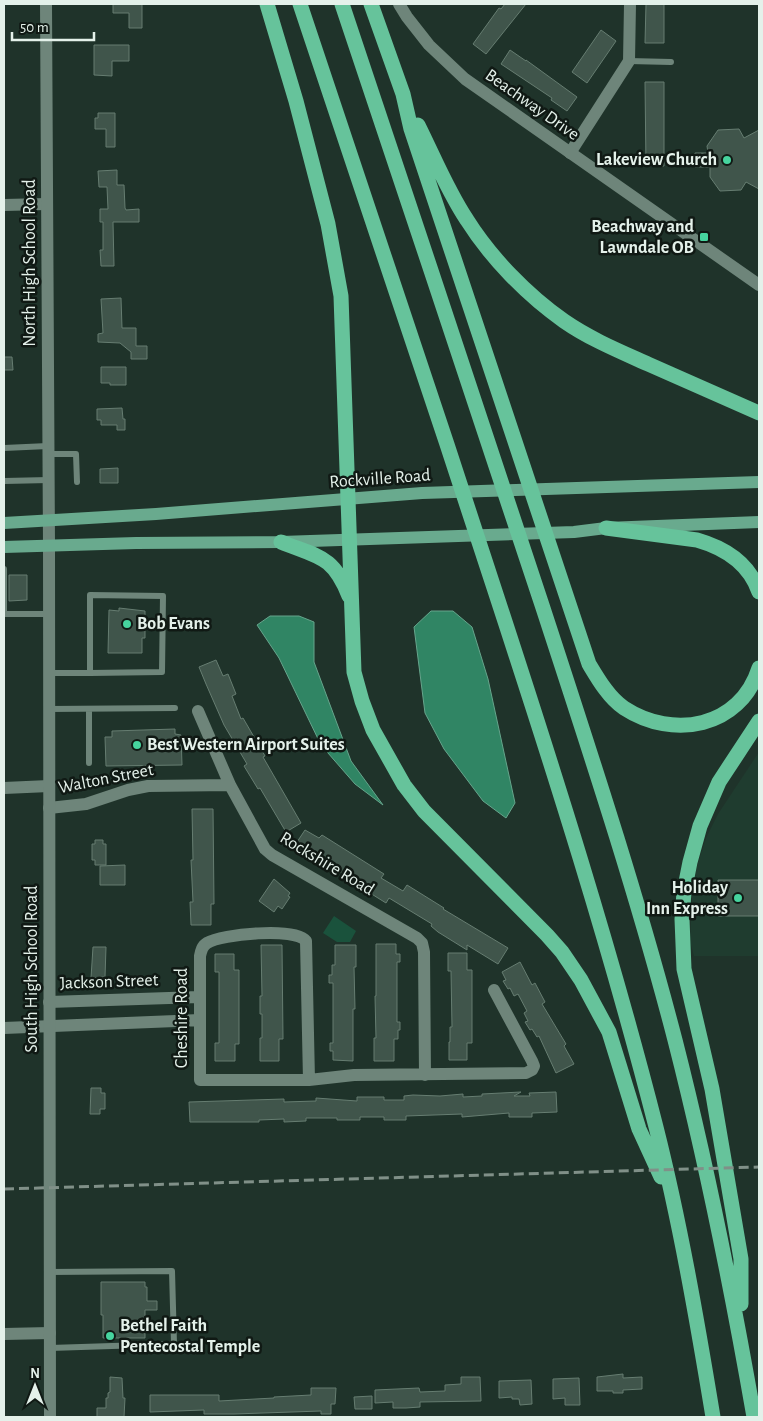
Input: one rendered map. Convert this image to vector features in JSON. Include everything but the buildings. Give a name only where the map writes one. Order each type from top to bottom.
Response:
[{"type":"highway","points":[[267,4],[296,101],[328,224],[341,296],[354,672],[362,701],[372,730],[388,759],[404,785],[424,811],[547,935],[562,952],[580,980],[609,1032],[639,1129],[674,1206]]},
{"type":"highway","points":[[300,4],[470,512],[564,804],[608,948],[656,1126],[674,1206],[713,1417]]},
{"type":"highway","points":[[342,4],[599,779],[653,959],[696,1126],[714,1205],[741,1338],[754,1417]]},
{"type":"highway","points":[[371,4],[403,94],[448,189],[468,221],[506,268],[564,321],[598,342],[759,413]]},
{"type":"highway","points":[[403,94],[411,129],[589,664],[602,686],[623,707],[646,720],[668,726],[690,726],[711,721],[730,710],[744,697],[757,676],[759,668]]},
{"type":"highway","points":[[606,528],[697,540],[710,544],[736,558],[755,580],[759,592]]},
{"type":"highway","points":[[281,542],[330,564],[342,578],[353,607]]},
{"type":"highway","points":[[741,1338],[741,1259],[716,1122],[712,1089],[684,970],[682,919],[684,892],[694,844],[709,804],[730,764],[759,721]]},
{"type":"main road","name":"Rockville Road","points":[[4,523],[422,493],[759,482]]},
{"type":"main road","points":[[4,547],[136,543],[281,542],[574,532],[606,528],[759,522]]},
{"type":"street","name":"North High School Road","points":[[46,4],[49,521]]},
{"type":"street","name":"Beachway Drive","points":[[399,4],[419,34],[452,69],[759,285]]},
{"type":"street","points":[[570,153],[630,61],[630,4]]},
{"type":"street","points":[[4,205],[47,204]]},
{"type":"street","name":"South High School Road","points":[[49,521],[50,1417]]},
{"type":"street","name":"Rockshire Road","points":[[198,711],[230,784],[261,844],[270,853],[417,938],[422,945],[424,952],[425,1075]]},
{"type":"street","name":"Walton Street","points":[[49,808],[86,804],[128,790],[148,786],[230,784]]},
{"type":"street","name":"Walton Street","points":[[4,788],[49,786]]},
{"type":"street","name":"Cheshire Road","points":[[308,1080],[307,944],[303,937],[285,933],[250,934],[208,942],[202,948],[200,955],[200,1080],[308,1080],[354,1076],[526,1074],[534,1066],[494,990]]},
{"type":"street","name":"Jackson Street","points":[[49,1002],[199,997]]},
{"type":"street","points":[[4,1028],[200,1020]]},
{"type":"street","points":[[4,1334],[50,1333]]},
{"type":"lane","points":[[630,61],[671,62]]},
{"type":"lane","points":[[4,448],[48,450],[76,454],[77,482]]},
{"type":"lane","points":[[4,481],[49,480]]},
{"type":"lane","points":[[4,569],[4,614],[49,614]]},
{"type":"lane","points":[[49,673],[162,672],[163,596],[90,595],[90,672]]},
{"type":"lane","points":[[49,709],[175,708]]},
{"type":"lane","points":[[89,709],[89,763]]},
{"type":"lane","points":[[50,1272],[172,1271],[174,1344],[50,1348]]},
{"type":"shaded area","points":[[431,611],[453,611],[472,627],[488,679],[515,803],[506,818],[483,801],[444,749],[425,713],[414,627]]},
{"type":"shaded area","points":[[270,616],[299,616],[314,622],[314,662],[351,761],[383,805],[355,784],[321,745],[279,658],[257,625]]},
{"type":"shaded area","points":[[759,752],[759,956],[694,956],[690,942],[692,897],[696,869],[706,838],[718,814]]},
{"type":"shaded area","points":[[334,916],[356,931],[350,942],[337,942],[323,933]]},
{"type":"railway","points":[[4,1189],[759,1167]]},
{"type":"place","name":"Lakeview Church","points":[[727,160]]},
{"type":"place","name":"Beachway and Lawndale OB","points":[[704,237]]},
{"type":"place","name":"Bob Evans","points":[[127,624]]},
{"type":"place","name":"Best Western Airport Suites","points":[[137,745]]},
{"type":"place","name":"Holiday Inn Express","points":[[738,898]]},
{"type":"place","name":"Bethel Faith Pentecostal Temple","points":[[110,1336]]}]
